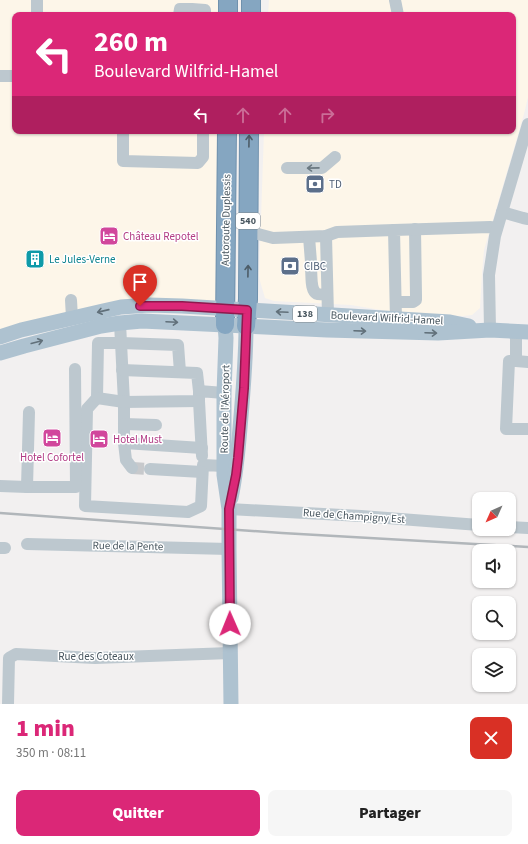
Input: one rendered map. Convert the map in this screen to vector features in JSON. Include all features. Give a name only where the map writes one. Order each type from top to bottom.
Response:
[{"type":"highway","points":[[228,0],[228,12]]},
{"type":"highway","points":[[251,0],[251,12]]},
{"type":"highway","name":"Autoroute Duplessis","points":[[225,317],[226,134]]},
{"type":"highway","name":"Autoroute Duplessis","points":[[246,318],[250,134]]},
{"type":"main road","name":"Boulevard Wilfrid-Hamel","points":[[0,337],[21,330],[113,309],[149,305],[225,317],[246,318],[328,315],[450,322],[490,330]]},
{"type":"main road","name":"Boulevard Wilfrid-Hamel","points":[[0,353],[92,328],[120,323],[142,321],[161,322],[225,317]]},
{"type":"main road","name":"Route de l'Aéroport","points":[[225,317],[224,475],[229,509],[231,704]]},
{"type":"main road","name":"Boulevard Wilfrid-Hamel","points":[[246,318],[327,330],[438,333],[490,330],[522,332]]},
{"type":"main road","name":"Route de l'Aéroport","points":[[229,509],[238,458],[244,388],[246,318]]},
{"type":"street","points":[[37,0],[37,12]]},
{"type":"street","points":[[396,0],[398,12]]},
{"type":"street","points":[[180,12],[180,9],[192,8],[205,10],[205,12]]},
{"type":"street","points":[[0,76],[12,76]]},
{"type":"street","points":[[490,330],[489,275],[492,249],[528,124]]},
{"type":"street","points":[[123,134],[123,161],[198,163],[203,157],[203,134]]},
{"type":"street","points":[[287,168],[322,168],[335,157]]},
{"type":"street","points":[[502,212],[528,219]]},
{"type":"street","points":[[248,234],[258,234],[272,238],[326,236],[337,232],[497,228]]},
{"type":"street","points":[[396,302],[413,302],[416,300],[415,229]]},
{"type":"street","points":[[394,230],[396,319]]},
{"type":"street","points":[[326,236],[328,315]]},
{"type":"street","points":[[309,237],[312,289],[317,294],[327,294]]},
{"type":"street","points":[[71,300],[72,318]]},
{"type":"street","points":[[120,323],[124,402],[124,443],[126,460],[132,468]]},
{"type":"street","points":[[516,361],[522,332]]},
{"type":"street","points":[[122,370],[197,373],[203,469],[201,506],[188,512],[85,506],[87,410],[97,398],[98,343],[121,342],[178,345],[180,372]]},
{"type":"street","points":[[528,362],[509,361],[506,429],[528,429]]},
{"type":"street","points":[[0,486],[76,487],[75,369]]},
{"type":"street","points":[[97,398],[124,402],[224,393]]},
{"type":"street","points":[[27,487],[29,412]]},
{"type":"street","points":[[124,424],[156,425]]},
{"type":"street","points":[[124,443],[202,448]]},
{"type":"street","points":[[150,469],[203,469],[224,466]]},
{"type":"street","name":"Rue de Champigny Est","points":[[229,509],[361,516],[472,524]]},
{"type":"street","points":[[516,527],[528,528]]},
{"type":"street","name":"Rue de la Pente","points":[[27,544],[229,549]]},
{"type":"street","name":"Rue des Coteaux","points":[[8,704],[9,658],[16,654],[95,658],[230,653]]},
{"type":"shaded area","points":[[0,0],[228,0],[228,12],[12,12],[12,134],[227,134],[225,309],[149,305],[0,337]]},
{"type":"shaded area","points":[[269,0],[528,0],[528,97],[484,250],[480,308],[472,315],[438,315],[387,311],[351,305],[274,301],[265,298],[259,276],[264,134],[516,134],[516,12],[268,12]]},
{"type":"tunnel","points":[[132,468],[150,469]]},
{"type":"railway","points":[[0,513],[282,533],[528,547]]},
{"type":"place","name":"TD","points":[[315,184]]},
{"type":"place","name":"Château Repotel","points":[[109,236]]},
{"type":"place","name":"Le Jules-Verne","points":[[35,259]]},
{"type":"place","name":"CIBC","points":[[290,266]]},
{"type":"place","name":"Hotel Cofortel","points":[[52,438]]},
{"type":"place","name":"Hotel Must","points":[[99,439]]},
{"type":"route","points":[[140,306],[182,306],[247,310],[244,388],[238,458],[229,509],[230,624]]}]
